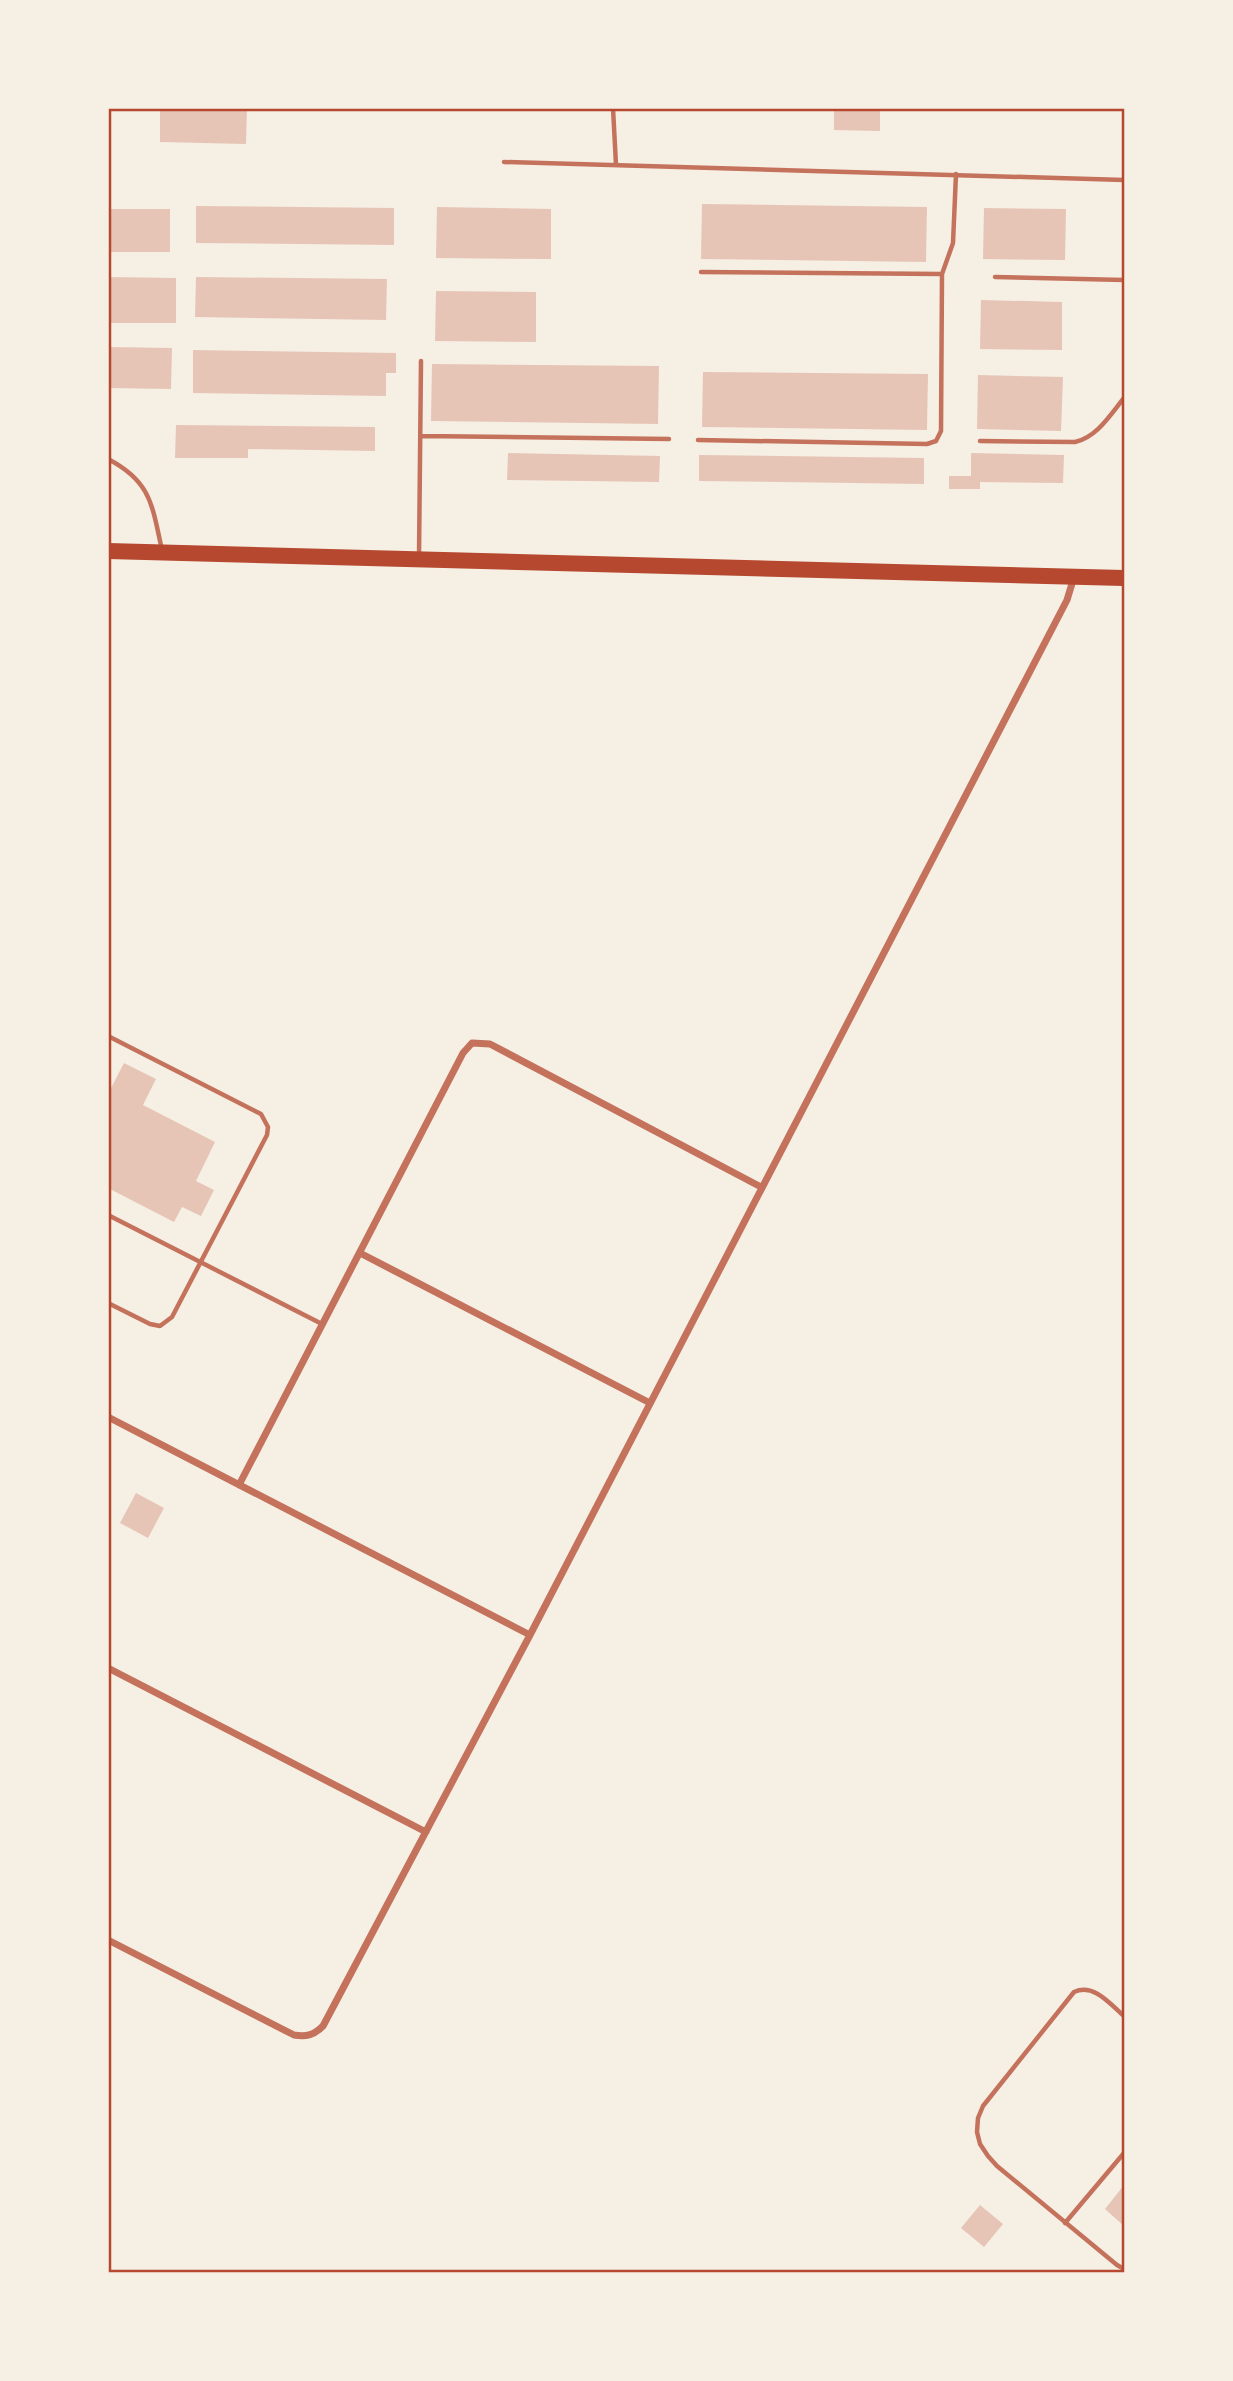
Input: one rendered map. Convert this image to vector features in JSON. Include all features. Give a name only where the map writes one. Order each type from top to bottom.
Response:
[{"type":"main road","points":[[108,551],[1125,578]]},
{"type":"street","points":[[108,1940],[294,2035],[304,2037],[315,2034],[323,2026],[530,1635],[1068,600],[1074,576]]},
{"type":"street","points":[[239,1485],[463,1053],[472,1043],[490,1044],[761,1187]]},
{"type":"street","points":[[360,1253],[650,1403]]},
{"type":"street","points":[[108,1417],[530,1635]]},
{"type":"street","points":[[108,1668],[425,1832]]},
{"type":"lane","points":[[613,108],[616,165]]},
{"type":"lane","points":[[504,162],[1125,180]]},
{"type":"lane","points":[[698,440],[927,444],[936,441],[941,431],[942,274],[953,243],[956,174]]},
{"type":"lane","points":[[701,272],[942,274]]},
{"type":"lane","points":[[995,277],[1125,279]]},
{"type":"lane","points":[[419,559],[421,361]]},
{"type":"lane","points":[[980,441],[1086,440],[1125,398]]},
{"type":"lane","points":[[421,436],[669,439]]},
{"type":"lane","points":[[108,460],[122,466],[137,478],[147,492],[162,552]]},
{"type":"lane","points":[[108,1036],[261,1114],[268,1127],[267,1135],[172,1317],[160,1326],[149,1324],[108,1303]]},
{"type":"lane","points":[[108,1215],[323,1324]]},
{"type":"lane","points":[[1125,2016],[1095,1991],[1081,1989],[1074,1992],[983,2106],[978,2118],[977,2132],[980,2144],[988,2156],[1065,2223],[1125,2269]]},
{"type":"lane","points":[[1065,2223],[1125,2153]]},
{"type":"building","points":[[160,108],[247,108],[246,144],[160,142]]},
{"type":"building","points":[[834,108],[880,108],[880,131],[834,130]]},
{"type":"building","points":[[702,204],[927,207],[926,262],[701,259]]},
{"type":"building","points":[[196,206],[394,208],[394,245],[196,243]]},
{"type":"building","points":[[437,207],[551,209],[551,259],[436,258]]},
{"type":"building","points":[[984,208],[1066,209],[1065,260],[983,259]]},
{"type":"building","points":[[108,209],[170,209],[170,252],[108,252]]},
{"type":"building","points":[[108,277],[176,278],[176,323],[108,323]]},
{"type":"building","points":[[196,277],[387,279],[386,320],[195,317]]},
{"type":"building","points":[[436,291],[536,292],[536,342],[435,341]]},
{"type":"building","points":[[981,300],[1062,302],[1062,350],[980,349]]},
{"type":"building","points":[[108,347],[172,348],[171,389],[108,388]]},
{"type":"building","points":[[193,350],[396,353],[396,373],[386,373],[386,396],[193,393]]},
{"type":"building","points":[[432,364],[659,366],[658,424],[431,421]]},
{"type":"building","points":[[703,372],[928,374],[927,430],[702,427]]},
{"type":"building","points":[[978,375],[1063,377],[1061,431],[977,429]]},
{"type":"building","points":[[176,425],[375,427],[375,451],[248,449],[248,458],[175,458]]},
{"type":"building","points":[[508,453],[660,456],[659,482],[507,480]]},
{"type":"building","points":[[971,453],[1064,455],[1063,483],[980,482],[980,489],[949,489],[949,476],[971,476]]},
{"type":"building","points":[[699,455],[924,458],[924,484],[699,481]]},
{"type":"building","points":[[124,1063],[156,1079],[143,1105],[215,1142],[196,1181],[214,1190],[201,1216],[182,1207],[174,1222],[108,1188],[108,1087],[111,1088]]},
{"type":"building","points":[[136,1493],[164,1508],[148,1538],[120,1523]]},
{"type":"building","points":[[1124,2185],[1124,2226],[1105,2209]]},
{"type":"building","points":[[980,2205],[1003,2224],[984,2247],[961,2228]]}]
